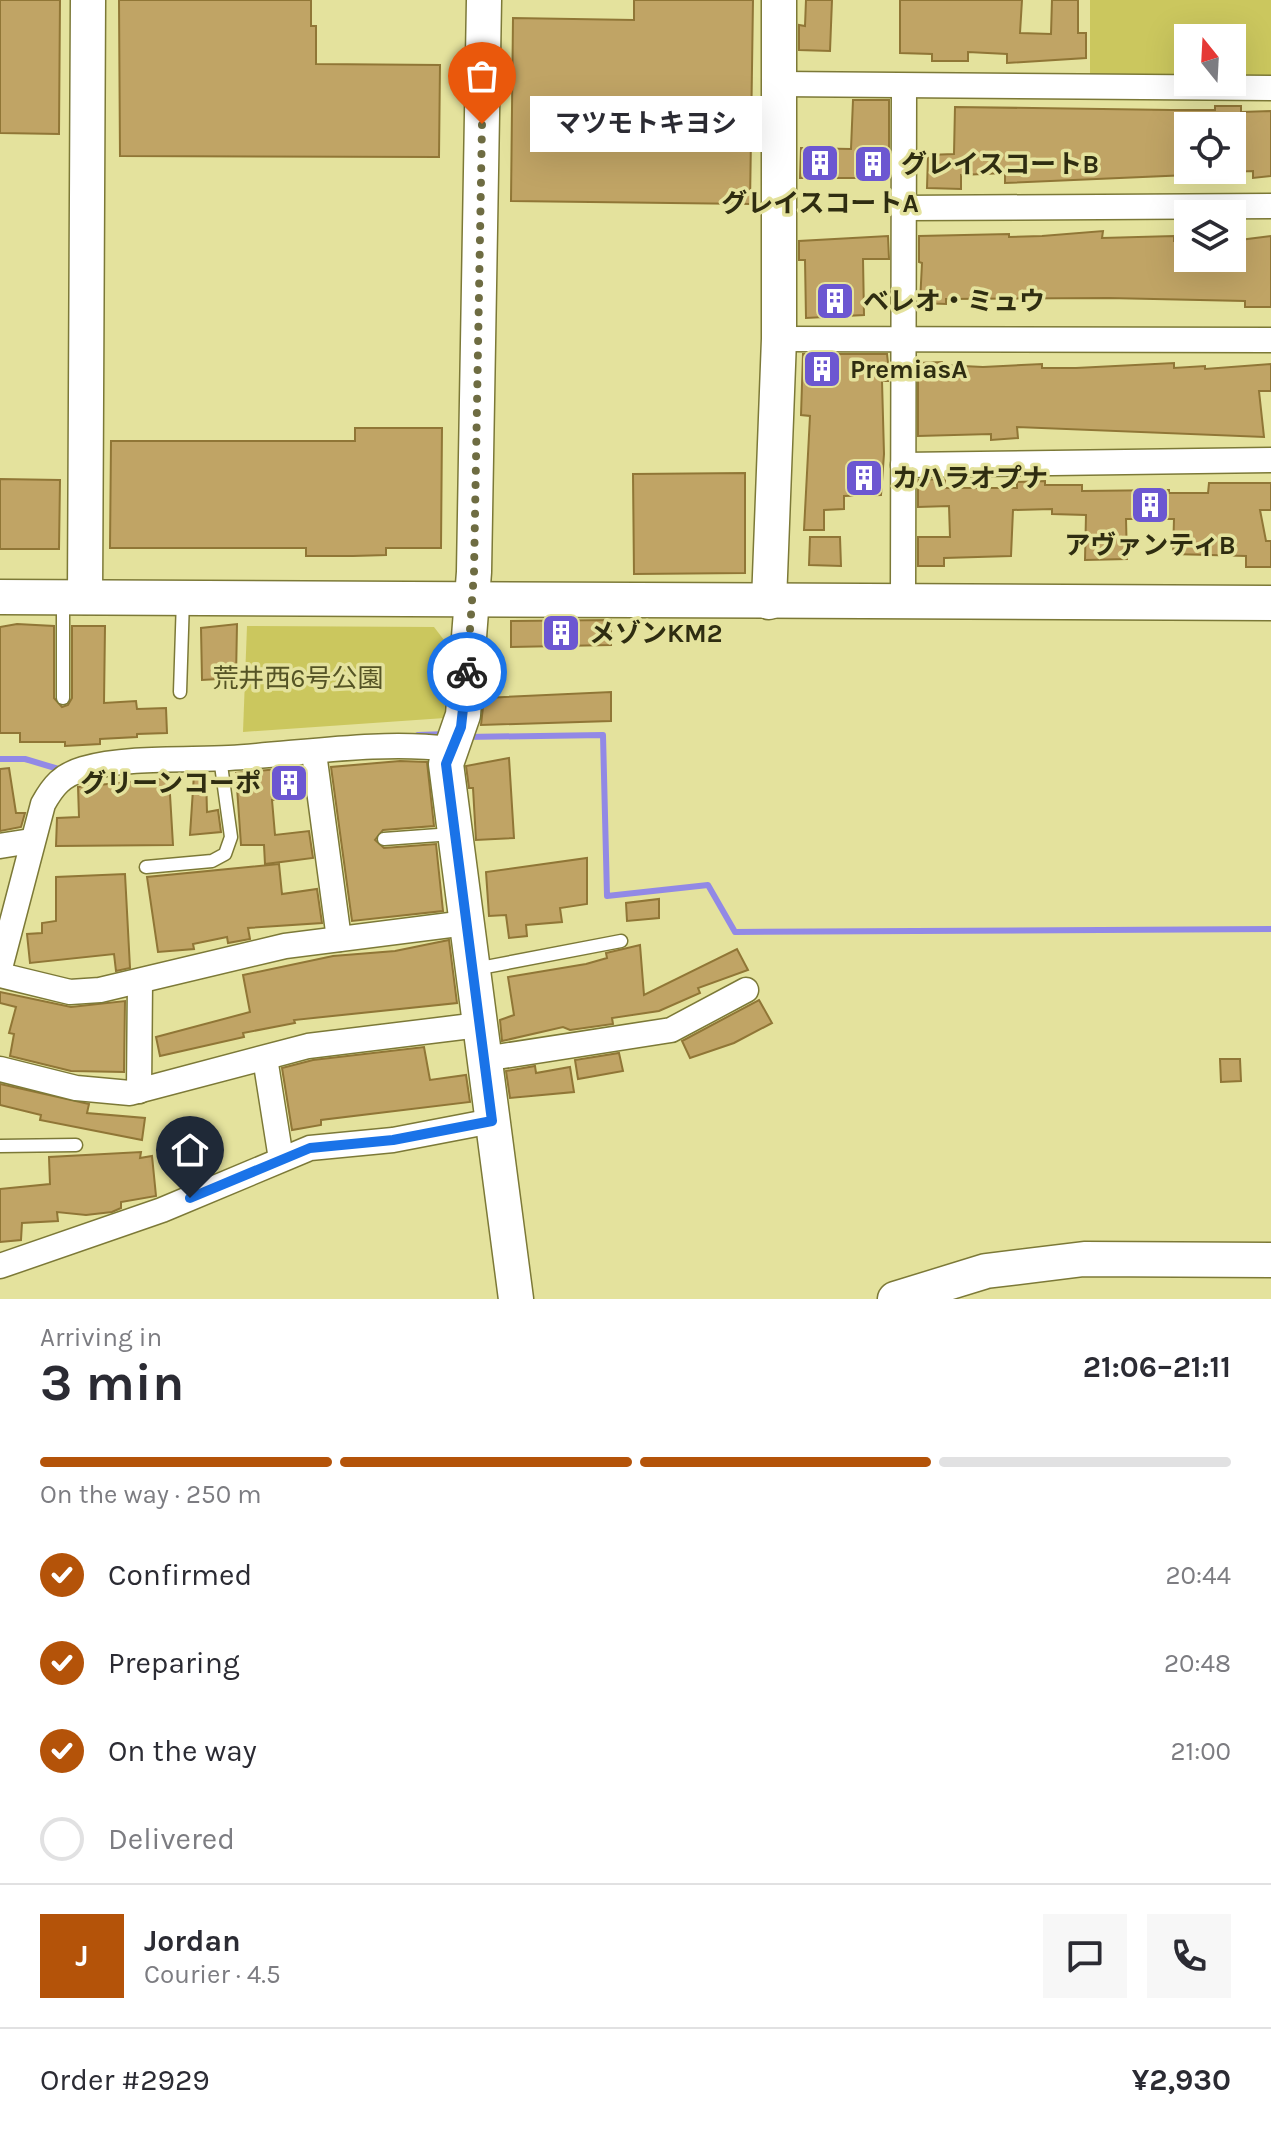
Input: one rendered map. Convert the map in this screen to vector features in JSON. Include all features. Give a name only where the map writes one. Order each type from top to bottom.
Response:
[{"type":"street","points":[[74,597],[88,0]]},
{"type":"street","points":[[484,0],[472,598],[456,739],[446,764],[516,1299]]},
{"type":"street","points":[[769,602],[779,339],[779,0]]},
{"type":"street","points":[[779,84],[904,88],[1271,88]]},
{"type":"street","points":[[903,602],[904,88]]},
{"type":"street","points":[[903,208],[1271,206]]},
{"type":"street","points":[[779,339],[1271,340]]},
{"type":"street","points":[[903,465],[1271,460]]},
{"type":"street","points":[[0,597],[1271,603]]},
{"type":"street","points":[[2,953],[43,804],[54,784],[67,775],[85,768],[392,747],[456,739]]},
{"type":"street","points":[[314,753],[339,939]]},
{"type":"street","points":[[0,846],[31,841]]},
{"type":"street","points":[[0,975],[70,992],[140,981],[285,946],[466,923]]},
{"type":"street","points":[[139,1091],[140,981]]},
{"type":"street","points":[[484,1059],[671,1030],[746,990]]},
{"type":"street","points":[[0,1069],[105,1093],[139,1091],[330,1043],[479,1025]]},
{"type":"street","points":[[265,1058],[281,1159]]},
{"type":"street","points":[[0,1266],[162,1210],[310,1148],[393,1140],[492,1121]]},
{"type":"street","points":[[895,1299],[986,1271],[1084,1259],[1271,1260]]},
{"type":"lane","points":[[180,692],[183,596]]},
{"type":"lane","points":[[63,698],[74,597]]},
{"type":"lane","points":[[146,867],[212,861],[225,854],[231,837],[220,758]]},
{"type":"lane","points":[[384,839],[455,834]]},
{"type":"lane","points":[[472,970],[621,941]]},
{"type":"lane","points":[[0,1146],[76,1145]]},
{"type":"green space","points":[[1090,0],[1271,0],[1271,80],[1246,81],[1246,24],[1174,24],[1174,81],[1090,81]]},
{"type":"green space","name":"荒井西6号公園","points":[[247,626],[434,627],[444,640],[445,718],[243,732]]},
{"type":"building","points":[[0,0],[60,0],[59,134],[0,133]]},
{"type":"building","points":[[119,0],[311,0],[311,26],[316,26],[316,64],[440,65],[439,157],[120,156]]},
{"type":"building","points":[[634,0],[753,0],[750,204],[511,201],[513,18],[634,20]]},
{"type":"building","points":[[806,0],[832,0],[830,51],[799,50],[799,25],[805,26]]},
{"type":"building","points":[[900,0],[1022,0],[1020,33],[1051,34],[1052,0],[1078,0],[1078,33],[1086,33],[1086,58],[1007,63],[1007,54],[968,52],[968,61],[932,61],[932,54],[900,53]]},
{"type":"building","points":[[853,100],[889,100],[889,178],[800,178],[801,148],[851,149]]},
{"type":"building","points":[[1215,106],[1241,106],[1241,112],[1174,112],[1174,176],[1005,183],[1005,173],[961,175],[961,189],[927,188],[928,155],[954,154],[955,107],[1215,110]]},
{"type":"building","points":[[1271,111],[1271,176],[1253,178],[1253,171],[1246,171],[1246,112],[1241,112]]},
{"type":"building","points":[[1103,231],[1102,238],[1174,236],[1174,272],[1246,272],[1246,239],[1271,236],[1271,307],[1245,307],[1245,301],[1108,298],[946,299],[946,304],[920,303],[922,263],[919,262],[919,236],[1042,236]]},
{"type":"building","points":[[888,236],[889,259],[863,259],[864,315],[806,318],[805,260],[799,260],[799,241]]},
{"type":"building","points":[[803,354],[887,354],[888,381],[882,381],[884,454],[881,495],[844,496],[844,509],[824,510],[824,530],[804,530],[810,416],[801,415]]},
{"type":"building","points":[[942,362],[942,365],[983,367],[1042,364],[1042,368],[1174,363],[1174,368],[1205,366],[1205,369],[1271,364],[1271,391],[1259,391],[1264,437],[1017,427],[1018,438],[991,440],[991,434],[918,436],[918,363]]},
{"type":"building","points":[[355,428],[442,428],[441,548],[386,548],[386,555],[306,556],[306,548],[110,548],[111,441],[355,441]]},
{"type":"building","points":[[745,473],[745,573],[634,574],[633,474]]},
{"type":"building","points":[[0,479],[60,480],[59,549],[0,549]]},
{"type":"building","points":[[945,479],[945,488],[1017,488],[1017,482],[1045,481],[1045,485],[1082,485],[1082,491],[1169,490],[1169,493],[1208,493],[1209,483],[1271,483],[1271,510],[1260,510],[1266,541],[1271,541],[1271,567],[1246,567],[1246,556],[1173,554],[1174,519],[1126,519],[1127,559],[1085,560],[1086,515],[1052,514],[1052,509],[1013,510],[1011,556],[944,558],[944,566],[918,566],[918,537],[950,537],[949,506],[918,507],[918,480]]},
{"type":"building","points":[[810,537],[840,537],[841,566],[809,565]]},
{"type":"building","name":"メゾンKM2","points":[[611,620],[611,645],[511,647],[511,621]]},
{"type":"building","points":[[17,624],[54,626],[54,698],[62,707],[68,705],[72,698],[72,626],[105,626],[104,703],[136,701],[137,709],[166,708],[167,733],[137,734],[137,737],[100,739],[100,744],[65,746],[65,742],[20,742],[20,733],[0,733],[0,627]]},
{"type":"building","points":[[237,624],[236,678],[202,680],[201,628]]},
{"type":"building","points":[[611,692],[611,721],[481,725],[484,698]]},
{"type":"building","points":[[509,758],[514,838],[476,840],[473,788],[469,788],[466,766]]},
{"type":"building","points":[[400,761],[427,762],[434,826],[383,830],[375,840],[384,848],[436,844],[443,911],[352,921],[331,767]]},
{"type":"building","points":[[301,767],[305,797],[272,800],[275,835],[309,831],[313,858],[265,864],[264,845],[241,845],[236,773]]},
{"type":"building","points":[[9,768],[16,813],[25,813],[21,827],[0,831],[0,769]]},
{"type":"building","points":[[194,774],[206,774],[207,812],[218,810],[221,832],[190,835]]},
{"type":"building","points":[[169,778],[173,845],[56,846],[57,818],[79,817],[78,787]]},
{"type":"building","points":[[587,858],[587,904],[560,908],[562,922],[526,925],[527,936],[509,938],[506,915],[489,916],[486,872]]},
{"type":"building","points":[[279,864],[282,894],[317,889],[322,923],[248,928],[250,939],[228,943],[227,937],[193,944],[194,949],[158,952],[147,877]]},
{"type":"building","points":[[125,874],[130,968],[116,971],[114,954],[30,963],[27,934],[42,933],[42,923],[56,921],[56,877]]},
{"type":"building","points":[[659,899],[659,918],[627,921],[626,903]]},
{"type":"building","points":[[449,940],[457,1003],[294,1020],[295,1023],[243,1033],[244,1037],[160,1056],[156,1037],[250,1012],[243,975],[333,956],[395,951]]},
{"type":"building","points":[[640,945],[644,995],[737,949],[748,970],[698,988],[700,993],[659,1011],[612,1018],[613,1024],[570,1030],[563,1027],[502,1041],[500,1020],[514,1015],[508,977],[586,964],[607,958],[606,953]]},
{"type":"building","points":[[0,992],[71,1007],[125,1001],[124,1072],[71,1071],[10,1056],[14,1034],[9,1033],[16,1007],[0,1003]]},
{"type":"building","points":[[759,1000],[772,1023],[734,1043],[690,1058],[682,1041]]},
{"type":"building","points":[[424,1047],[430,1080],[466,1075],[470,1102],[321,1120],[321,1125],[292,1130],[282,1068],[313,1060]]},
{"type":"building","points":[[619,1053],[623,1071],[578,1079],[575,1060]]},
{"type":"building","points":[[1220,1059],[1240,1059],[1241,1081],[1221,1082]]},
{"type":"building","points":[[535,1066],[536,1073],[570,1067],[574,1092],[510,1098],[506,1071]]},
{"type":"building","points":[[0,1084],[89,1104],[87,1113],[145,1118],[142,1140],[40,1120],[41,1115],[0,1105]]},
{"type":"building","points":[[141,1152],[140,1158],[152,1156],[156,1196],[121,1202],[121,1208],[112,1212],[86,1215],[57,1212],[58,1221],[22,1223],[21,1240],[0,1242],[0,1189],[50,1184],[49,1157]]},
{"type":"waterway","points":[[418,735],[447,734]]},
{"type":"waterway","points":[[466,737],[603,735],[607,896],[708,885],[735,932],[1271,929]]},
{"type":"waterway","points":[[0,759],[25,759],[62,770]]},
{"type":"way so far","points":[[467,672],[474,572],[482,124]]},
{"type":"place","name":"マツモトキヨシ","points":[[482,124]]},
{"type":"place","name":"グレイスコートA","points":[[820,163]]},
{"type":"place","name":"グレイスコートB","points":[[873,164]]},
{"type":"place","name":"ベレオ・ミュウ","points":[[835,301]]},
{"type":"place","name":"PremiasA","points":[[822,369]]},
{"type":"place","name":"カハラオプナ","points":[[864,478]]},
{"type":"place","name":"アヴァンティB","points":[[1150,505]]},
{"type":"place","name":"メゾンKM2","points":[[561,633]]},
{"type":"place","name":"グリーンコーポ","points":[[289,783]]},
{"type":"route","points":[[190,1198],[310,1148],[393,1140],[492,1121],[446,764],[449,749],[456,742],[461,727],[467,672]]}]
